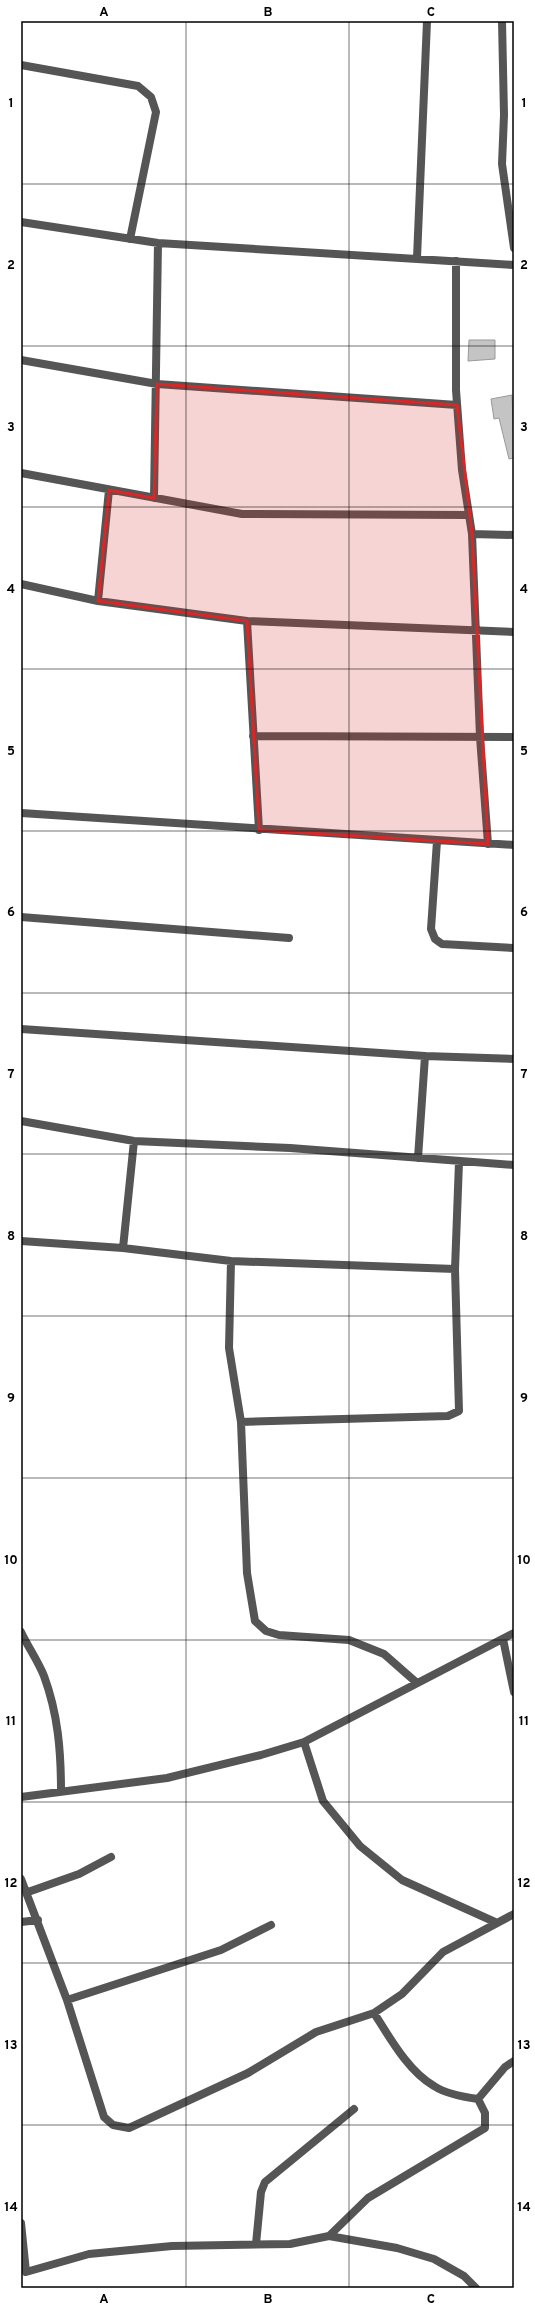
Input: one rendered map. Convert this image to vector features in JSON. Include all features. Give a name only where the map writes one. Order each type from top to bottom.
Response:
[{"type":"street","points":[[417,258],[427,21]]},
{"type":"street","points":[[502,21],[504,115],[502,164],[514,248]]},
{"type":"street","points":[[21,65],[138,86],[151,97],[156,112],[130,239]]},
{"type":"street","points":[[21,222],[158,243],[456,260],[514,265]]},
{"type":"street","points":[[154,498],[157,384],[158,243]]},
{"type":"street","points":[[456,260],[457,405],[468,515],[472,534],[480,737],[488,844]]},
{"type":"street","points":[[21,360],[157,384],[457,405]]},
{"type":"street","points":[[21,473],[242,514],[468,515]]},
{"type":"street","points":[[98,601],[109,490]]},
{"type":"street","points":[[472,534],[514,535]]},
{"type":"street","points":[[21,584],[98,601],[247,621],[514,632]]},
{"type":"street","points":[[247,621],[259,830]]},
{"type":"street","points":[[253,736],[514,737]]},
{"type":"street","points":[[21,813],[259,830],[514,845]]},
{"type":"street","points":[[437,841],[431,929],[434,939],[442,944],[514,948]]},
{"type":"street","points":[[21,917],[289,938]]},
{"type":"street","points":[[21,1029],[425,1056],[514,1059]]},
{"type":"street","points":[[418,1158],[425,1056]]},
{"type":"street","points":[[21,1122],[134,1141],[290,1148],[514,1165]]},
{"type":"street","points":[[123,1248],[134,1141]]},
{"type":"street","points":[[241,1422],[448,1416],[459,1411],[455,1269],[459,1162]]},
{"type":"street","points":[[21,1241],[123,1248],[231,1261],[455,1269]]},
{"type":"street","points":[[231,1261],[229,1348],[241,1422],[247,1573],[255,1621],[266,1632],[279,1635],[350,1640],[384,1654],[417,1683]]},
{"type":"street","points":[[21,1632],[24,1646],[43,1675],[57,1716],[61,1753],[61,1791]]},
{"type":"street","points":[[21,1797],[167,1778],[261,1756],[304,1742],[514,1633]]},
{"type":"street","points":[[503,1639],[514,1692]]},
{"type":"street","points":[[304,1742],[324,1801],[360,1846],[402,1880],[495,1922]]},
{"type":"street","points":[[28,1892],[79,1874],[111,1857]]},
{"type":"street","points":[[21,1879],[28,1892],[67,2000],[104,2117],[113,2125],[129,2128],[248,2073],[316,2032],[374,2013],[402,1994],[443,1952],[495,1922],[514,1914]]},
{"type":"street","points":[[21,1922],[38,1920]]},
{"type":"street","points":[[67,2000],[221,1950],[271,1925]]},
{"type":"street","points":[[374,2013],[401,2056],[434,2086],[460,2096],[478,2099]]},
{"type":"street","points":[[478,2099],[505,2067],[514,2061]]},
{"type":"street","points":[[329,2236],[368,2198],[485,2128],[485,2113],[478,2099]]},
{"type":"street","points":[[256,2244],[261,2192],[265,2182],[354,2109]]},
{"type":"street","points":[[21,2223],[23,2273],[89,2254],[172,2246],[290,2244],[329,2236],[397,2248],[434,2259],[464,2276],[476,2288]]},
{"type":"highlighted area","points":[[157,384],[457,405],[472,534],[488,844],[259,830],[247,621],[98,601],[109,490],[154,498]]},
{"type":"building","points":[[469,340],[495,340],[495,359],[468,361]]},
{"type":"building","points":[[512,395],[514,458],[509,459],[499,418],[494,419],[491,399]]}]
